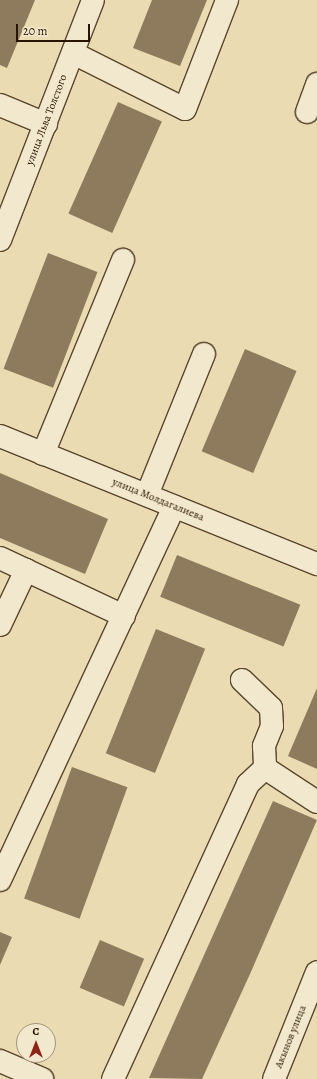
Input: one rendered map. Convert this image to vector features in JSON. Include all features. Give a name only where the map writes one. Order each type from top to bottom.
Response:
[{"type":"street","name":"улица Льва Толстого","points":[[0,240],[93,0]]},
{"type":"street","points":[[73,53],[185,109],[227,0]]},
{"type":"street","points":[[307,112],[317,84]]},
{"type":"street","points":[[0,105],[46,124]]},
{"type":"street","points":[[43,454],[122,260]]},
{"type":"street","points":[[147,495],[204,354]]},
{"type":"street","name":"улица Молдагалиева","points":[[0,436],[317,564]]},
{"type":"street","points":[[0,880],[174,507]]},
{"type":"street","points":[[0,558],[124,616]]},
{"type":"street","points":[[0,625],[26,570]]},
{"type":"street","points":[[113,1079],[248,784],[265,768],[264,746],[272,726],[271,708],[242,680]]},
{"type":"street","points":[[265,768],[317,802]]},
{"type":"street","name":"Акынов улица","points":[[274,1079],[317,972]]},
{"type":"street","points":[[0,1061],[42,1079]]},
{"type":"building","points":[[0,0],[35,0],[7,68],[0,65]]},
{"type":"building","points":[[152,0],[207,0],[180,66],[133,48]]},
{"type":"building","points":[[118,102],[162,122],[112,233],[68,213]]},
{"type":"building","points":[[48,253],[97,272],[53,388],[4,369]]},
{"type":"building","points":[[245,349],[297,371],[253,473],[202,451]]},
{"type":"building","points":[[0,473],[108,519],[85,574],[0,538]]},
{"type":"building","points":[[177,555],[300,605],[283,647],[160,597]]},
{"type":"building","points":[[156,629],[205,649],[155,773],[106,753]]},
{"type":"building","points":[[317,688],[317,769],[288,756]]},
{"type":"building","points":[[72,767],[127,787],[80,919],[24,899]]},
{"type":"building","points":[[273,801],[317,820],[250,974],[202,1079],[149,1078]]},
{"type":"building","points":[[0,932],[12,937],[0,965]]},
{"type":"building","points":[[100,940],[144,959],[124,1007],[80,988]]}]
